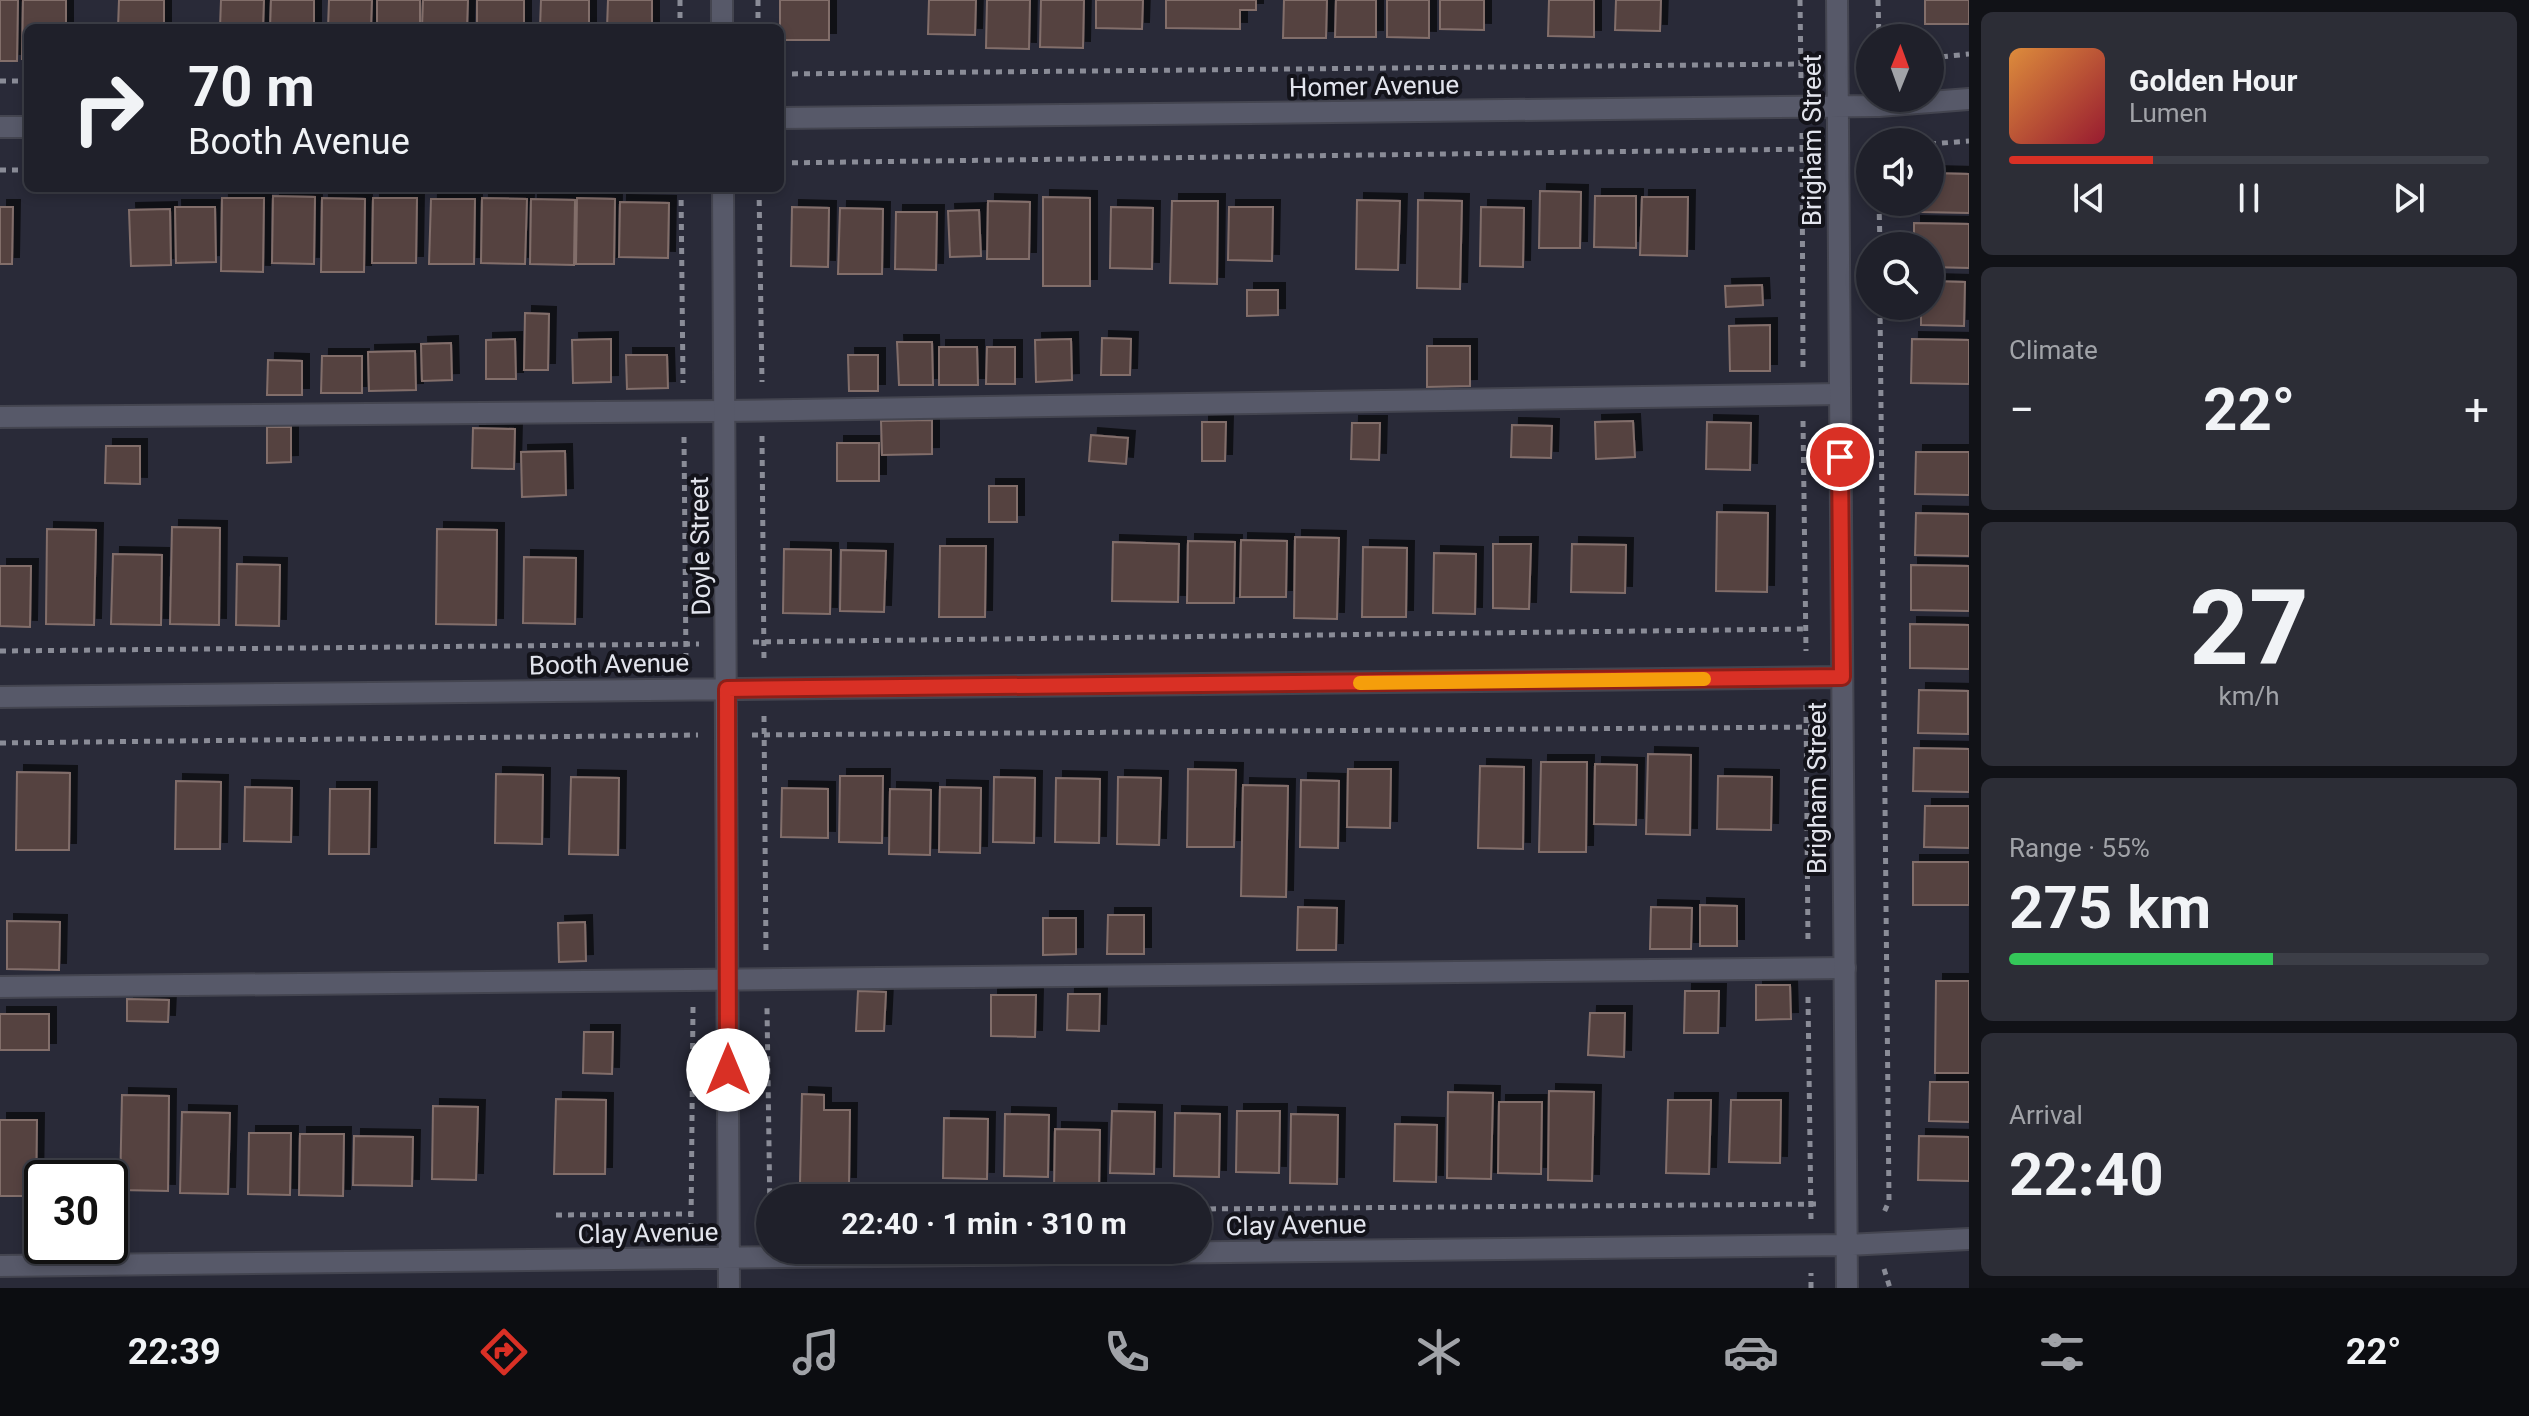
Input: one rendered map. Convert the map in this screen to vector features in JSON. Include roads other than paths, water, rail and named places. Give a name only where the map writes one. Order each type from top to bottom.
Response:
[{"type":"street","points":[[722,0],[722,24]]},
{"type":"street","name":"Brigham Street","points":[[1837,0],[1847,1288]]},
{"type":"street","name":"Homer Avenue","points":[[784,118],[1838,107],[1969,99]]},
{"type":"street","points":[[0,127],[24,127]]},
{"type":"street","name":"Doyle Street","points":[[723,192],[729,1288]]},
{"type":"street","points":[[0,417],[724,411],[1840,394]]},
{"type":"street","name":"Booth Avenue","points":[[0,697],[1842,677]]},
{"type":"street","points":[[0,987],[1845,968]]},
{"type":"street","name":"Clay Avenue","points":[[0,1266],[1847,1245],[1969,1239]]}]
